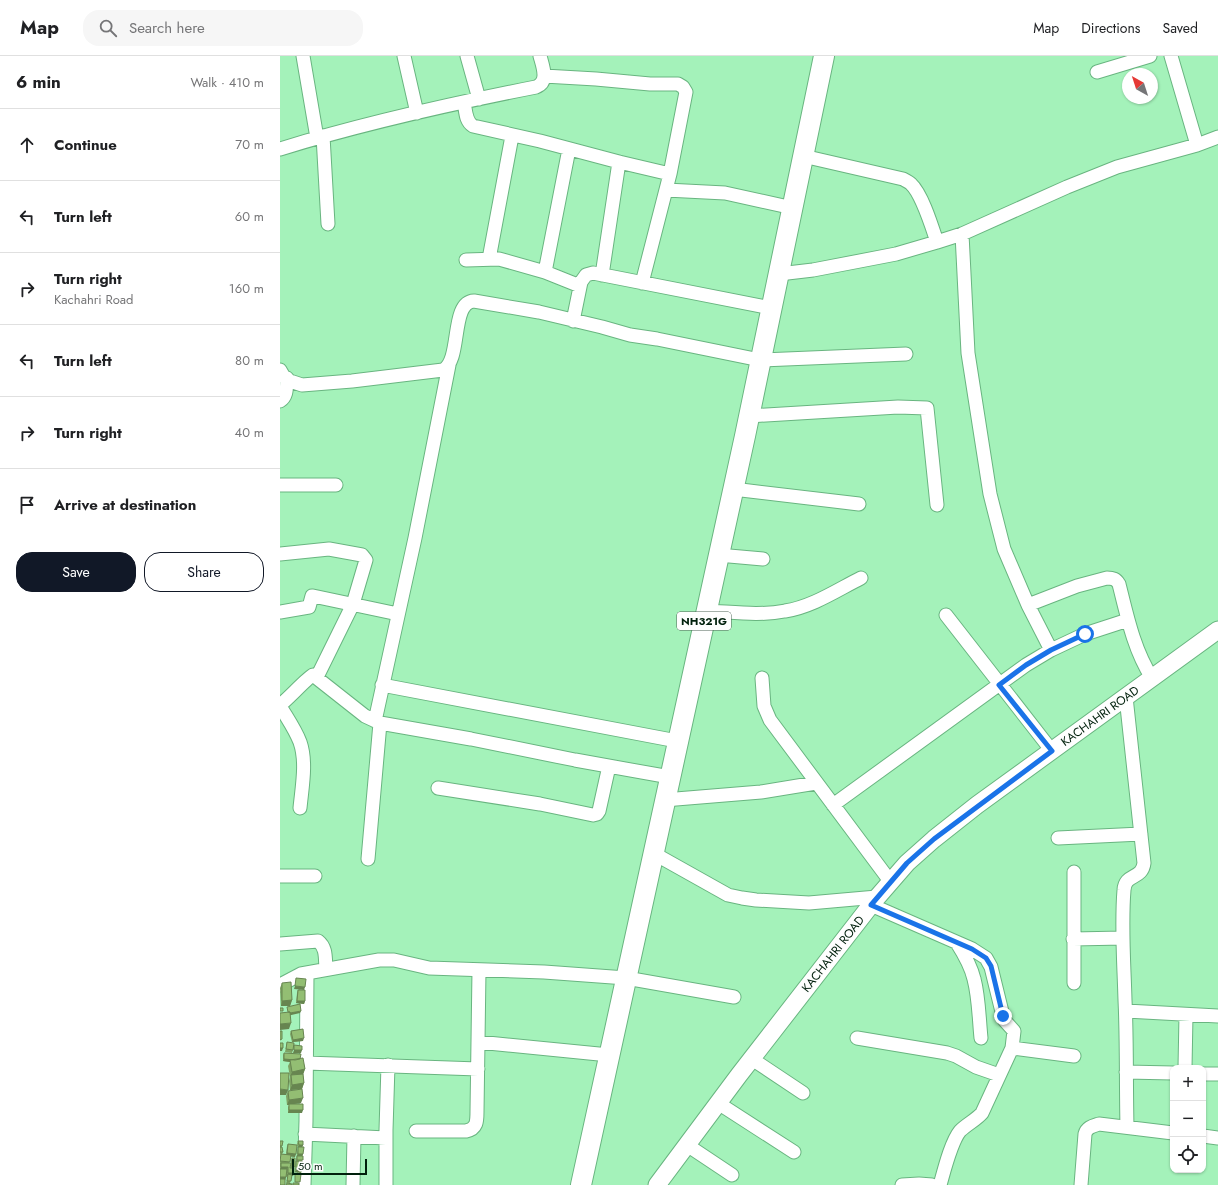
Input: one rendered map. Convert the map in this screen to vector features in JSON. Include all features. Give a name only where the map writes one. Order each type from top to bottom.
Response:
[{"type":"highway","name":"NH321G","points":[[581,1185],[733,489],[824,56]]},
{"type":"main road","name":"KACHAHRI ROAD","points":[[657,1185],[718,1103],[874,901],[907,863],[934,839],[1218,630]]},
{"type":"street","points":[[303,56],[320,137],[328,224]]},
{"type":"street","points":[[404,56],[417,113]]},
{"type":"street","points":[[467,56],[479,99]]},
{"type":"street","points":[[280,149],[320,137],[417,113],[536,87],[541,85],[544,76],[540,56]]},
{"type":"street","points":[[1097,72],[1150,56]]},
{"type":"street","points":[[1172,56],[1197,145]]},
{"type":"street","points":[[544,76],[577,77],[650,84],[678,84],[683,87],[686,92],[670,174],[642,283]]},
{"type":"street","points":[[464,102],[467,119],[473,126],[670,174]]},
{"type":"street","points":[[489,259],[512,136]]},
{"type":"street","points":[[779,274],[813,270],[896,254],[937,242],[962,234],[1067,187],[1116,167],[1197,145],[1218,137]]},
{"type":"street","points":[[545,272],[570,149]]},
{"type":"street","points":[[803,156],[903,179],[911,184],[917,191],[937,242]]},
{"type":"street","points":[[602,275],[619,162]]},
{"type":"street","points":[[666,190],[726,193],[793,208]]},
{"type":"street","points":[[962,234],[968,353],[990,494],[1004,549],[1028,605],[1051,650]]},
{"type":"street","points":[[466,260],[499,259],[545,272],[580,286]]},
{"type":"street","points":[[573,321],[580,286],[588,274],[602,275],[771,308]]},
{"type":"street","points":[[368,859],[377,722],[382,685],[415,538],[449,365],[464,306],[471,301],[539,312],[630,335],[760,360],[906,354]]},
{"type":"street","points":[[283,374],[290,381],[302,385],[443,370],[449,365]]},
{"type":"street","points":[[280,401],[284,398],[286,393],[283,374]]},
{"type":"street","points":[[748,416],[898,407],[927,408],[937,505]]},
{"type":"street","points":[[280,485],[336,485]]},
{"type":"street","points":[[733,489],[859,504]]},
{"type":"street","points":[[280,554],[329,549],[362,555],[366,560],[353,604],[317,677]]},
{"type":"street","points":[[718,555],[763,559]]},
{"type":"street","points":[[706,612],[760,613],[789,611],[811,603],[861,578]]},
{"type":"street","points":[[1028,605],[1077,586],[1112,578],[1116,579],[1119,584],[1128,620],[1141,657],[1152,678]]},
{"type":"street","points":[[280,612],[309,607],[313,596],[398,614]]},
{"type":"street","points":[[946,615],[999,685],[1052,751]]},
{"type":"street","points":[[833,805],[1026,665],[1051,650],[1085,634],[1128,620]]},
{"type":"street","points":[[300,808],[304,759],[302,748],[280,706],[313,675],[365,716],[377,722],[670,777]]},
{"type":"street","points":[[762,678],[762,695],[766,713],[816,783],[890,881]]},
{"type":"street","points":[[382,685],[678,741]]},
{"type":"street","points":[[1126,697],[1144,863],[1143,869],[1126,883],[1124,895],[1123,938],[1126,1012],[1127,1127]]},
{"type":"street","points":[[438,788],[540,804],[593,815],[597,814],[599,811],[608,766]]},
{"type":"street","points":[[664,800],[761,792],[816,783]]},
{"type":"street","points":[[1058,838],[1141,834]]},
{"type":"street","points":[[653,853],[728,894],[742,898],[809,903],[874,901],[981,954],[989,962],[1003,1016],[1014,1031],[1012,1048],[982,1113],[978,1118],[965,1126],[956,1137],[940,1185]]},
{"type":"street","points":[[1074,872],[1074,983]]},
{"type":"street","points":[[280,876],[315,876]]},
{"type":"street","points":[[1073,939],[1123,938]]},
{"type":"street","points":[[280,944],[318,941],[323,946],[326,969]]},
{"type":"street","points":[[957,943],[965,956],[974,979],[978,1002],[981,1038]]},
{"type":"street","points":[[280,974],[304,973],[379,960],[394,960],[429,968],[626,978],[734,997]]},
{"type":"street","points":[[416,1131],[466,1131],[473,1129],[476,1125],[478,1112],[480,970]]},
{"type":"street","points":[[280,985],[304,973]]},
{"type":"street","points":[[304,973],[306,1063],[304,1185]]},
{"type":"street","points":[[1126,1012],[1218,1016]]},
{"type":"street","points":[[1185,1065],[1186,1015]]},
{"type":"street","points":[[857,1038],[947,1053],[956,1056],[976,1068],[999,1075]]},
{"type":"street","points":[[478,1042],[609,1055]]},
{"type":"street","points":[[1012,1048],[1074,1056]]},
{"type":"street","points":[[752,1059],[803,1093]]},
{"type":"street","points":[[306,1063],[478,1069]]},
{"type":"street","points":[[386,1185],[388,1065]]},
{"type":"street","points":[[1126,1072],[1170,1073]]},
{"type":"street","points":[[1206,1074],[1218,1074]]},
{"type":"street","points":[[718,1103],[794,1152]]},
{"type":"street","points":[[1081,1185],[1087,1130],[1093,1126],[1099,1124],[1170,1133]]},
{"type":"street","points":[[305,1134],[386,1138]]},
{"type":"street","points":[[353,1185],[354,1136]]},
{"type":"street","points":[[1206,1136],[1218,1138]]},
{"type":"street","points":[[687,1145],[732,1175]]},
{"type":"street","points":[[902,1185],[932,1185]]},
{"type":"building","points":[[296,978],[306,979],[305,987],[295,986]]},
{"type":"building","points":[[291,982],[292,1000],[282,1001],[282,983]]},
{"type":"building","points":[[298,990],[305,990],[305,1001],[297,1001]]},
{"type":"building","points":[[300,1004],[301,1011],[288,1012],[287,1007]]},
{"type":"building","points":[[290,1012],[291,1023],[280,1024],[280,1013]]},
{"type":"building","points":[[303,1029],[304,1038],[293,1040],[291,1031]]},
{"type":"building","points":[[280,1031],[282,1031],[282,1039],[280,1040]]},
{"type":"building","points":[[287,1042],[294,1043],[293,1050],[286,1049]]},
{"type":"building","points":[[280,1043],[283,1043],[283,1048],[280,1048]]},
{"type":"building","points":[[294,1045],[302,1046],[302,1050],[294,1050]]},
{"type":"building","points":[[284,1053],[301,1054],[300,1059],[284,1059]]},
{"type":"building","points":[[303,1058],[305,1069],[292,1072],[290,1060]]},
{"type":"building","points":[[280,1073],[289,1073],[288,1090],[280,1089]]},
{"type":"building","points":[[303,1074],[304,1083],[292,1085],[291,1075]]},
{"type":"building","points":[[302,1089],[303,1098],[289,1100],[288,1091]]},
{"type":"building","points":[[289,1104],[303,1104],[303,1110],[289,1110]]},
{"type":"building","points":[[280,1141],[283,1141],[282,1146],[280,1146]]},
{"type":"building","points":[[298,1141],[303,1141],[303,1145],[299,1145]]},
{"type":"building","points":[[288,1144],[297,1145],[296,1154],[287,1153]]},
{"type":"building","points":[[280,1147],[282,1147],[283,1152],[280,1152]]},
{"type":"building","points":[[298,1147],[304,1147],[303,1154],[298,1154]]},
{"type":"building","points":[[281,1154],[291,1155],[290,1162],[280,1161]]},
{"type":"building","points":[[297,1156],[303,1156],[303,1160],[297,1160]]},
{"type":"building","points":[[292,1158],[295,1158],[295,1167],[292,1167]]},
{"type":"building","points":[[296,1161],[303,1162],[302,1170],[296,1170]]},
{"type":"building","points":[[281,1163],[291,1163],[290,1168],[294,1168],[294,1173],[288,1173],[288,1167],[281,1167]]},
{"type":"building","points":[[280,1169],[287,1169],[286,1177],[280,1177]]},
{"type":"building","points":[[295,1173],[301,1174],[300,1182],[295,1182]]},
{"type":"building","points":[[288,1174],[292,1175],[291,1181],[287,1181]]},
{"type":"building","points":[[280,1179],[285,1179],[285,1185],[280,1185]]},
{"type":"building","points":[[293,1183],[299,1183],[299,1185],[293,1185]]},
{"type":"route","points":[[1003,1016],[991,966],[986,958],[972,949],[871,905],[907,863],[934,839],[1052,751],[999,685],[1026,665],[1051,650],[1085,634]]}]
